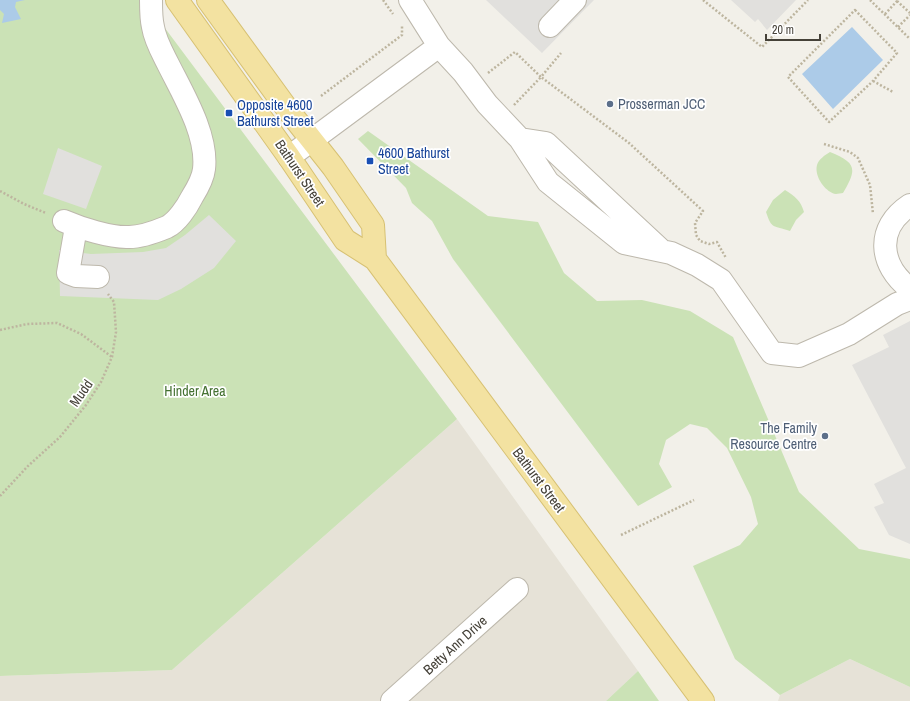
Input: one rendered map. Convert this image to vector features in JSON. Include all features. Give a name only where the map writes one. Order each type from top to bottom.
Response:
[{"type":"main road","name":"Bathurst Street","points":[[177,0],[290,157],[344,240],[375,259],[703,701]]},
{"type":"main road","name":"Bathurst Street","points":[[208,0],[288,110],[313,140],[373,225],[375,259]]},
{"type":"street","points":[[98,277],[76,276],[68,273],[70,224],[119,237],[129,238],[157,231],[170,225],[181,214],[199,185],[204,170],[202,140],[194,116],[159,46],[152,28],[151,0]]},
{"type":"street","points":[[410,0],[439,46],[463,72],[487,104],[520,138],[546,143],[662,251],[671,253],[698,265],[721,280],[772,353],[799,356],[849,334],[901,304],[893,273],[887,259],[885,243],[889,229],[897,216],[910,206]]},
{"type":"street","points":[[550,26],[575,0]]},
{"type":"street","points":[[290,157],[439,46]]},
{"type":"street","points":[[893,273],[910,289]]},
{"type":"street","name":"Betty Ann Drive","points":[[392,701],[517,589]]},
{"type":"path","points":[[383,0],[397,20]]},
{"type":"path","points":[[704,0],[762,46],[808,0]]},
{"type":"path","points":[[871,0],[910,39]]},
{"type":"path","points":[[884,14],[897,0],[910,14],[898,28]]},
{"type":"path","points":[[855,10],[897,53],[872,81],[829,122],[788,77],[855,10]]},
{"type":"path","points":[[321,96],[402,35],[402,27],[400,23]]},
{"type":"path","points":[[473,85],[515,52],[541,77],[629,143],[703,211],[695,223],[696,235],[700,242],[709,244],[717,242],[729,263]]},
{"type":"path","points":[[501,118],[541,77],[561,53]]},
{"type":"path","points":[[872,81],[893,92]]},
{"type":"path","points":[[824,144],[850,152],[858,158],[870,185],[873,213],[876,219]]},
{"type":"path","points":[[0,191],[24,204],[70,224]]},
{"type":"path","name":"Mudd","points":[[0,496],[28,466],[60,437],[86,405],[101,382],[112,357],[116,332],[114,302],[98,277]]},
{"type":"path","points":[[0,330],[27,324],[57,323],[81,334],[112,357]]},
{"type":"path","points":[[621,535],[694,500]]},
{"type":"shaded area","points":[[486,0],[594,0],[542,53]]},
{"type":"shaded area","points":[[731,0],[796,0],[767,30],[758,19],[755,22]]},
{"type":"shaded area","points":[[58,148],[102,166],[86,209],[43,194]]},
{"type":"shaded area","points":[[209,215],[236,241],[214,268],[181,289],[158,300],[60,296],[59,250],[91,254],[143,252],[166,248],[185,235]]},
{"type":"shaded area","points":[[910,321],[910,544],[889,535],[874,507],[884,503],[874,484],[906,468],[852,365],[889,347],[883,335]]},
{"type":"shaded area","points":[[457,419],[638,671],[606,701],[0,701],[0,676],[172,670]]},
{"type":"shaded area","points":[[850,659],[910,687],[910,701],[778,701],[780,695]]},
{"type":"green space","name":"Hinder Area","points":[[0,0],[144,0],[457,419],[172,670],[0,676]]},
{"type":"green space","points":[[368,131],[488,216],[538,222],[564,273],[597,301],[642,300],[690,311],[733,337],[799,492],[859,549],[910,559],[910,687],[850,659],[780,695],[735,659],[693,566],[740,545],[758,524],[751,497],[727,448],[707,428],[690,424],[666,440],[659,464],[672,487],[638,506],[453,259],[432,221],[412,203],[406,188],[358,139]]},
{"type":"green space","points":[[830,152],[850,163],[852,168],[851,178],[843,193],[832,193],[824,187],[817,174],[818,163],[822,157]]},
{"type":"green space","points":[[785,190],[797,199],[804,212],[796,220],[790,231],[774,226],[770,222],[766,212],[773,200]]},
{"type":"green space","points":[[638,671],[659,701],[606,701]]},
{"type":"water","points":[[0,0],[25,0],[16,2],[15,7],[21,19],[2,23],[4,14],[0,10]]},
{"type":"water","points":[[852,27],[883,60],[833,109],[802,74]]},
{"type":"place","name":"Prosserman JCC","points":[[610,104]]},
{"type":"place","name":"Opposite 4600 Bathurst Street","points":[[229,113]]},
{"type":"place","name":"4600 Bathurst Street","points":[[370,161]]},
{"type":"place","name":"The Family Resource Centre","points":[[825,436]]}]
